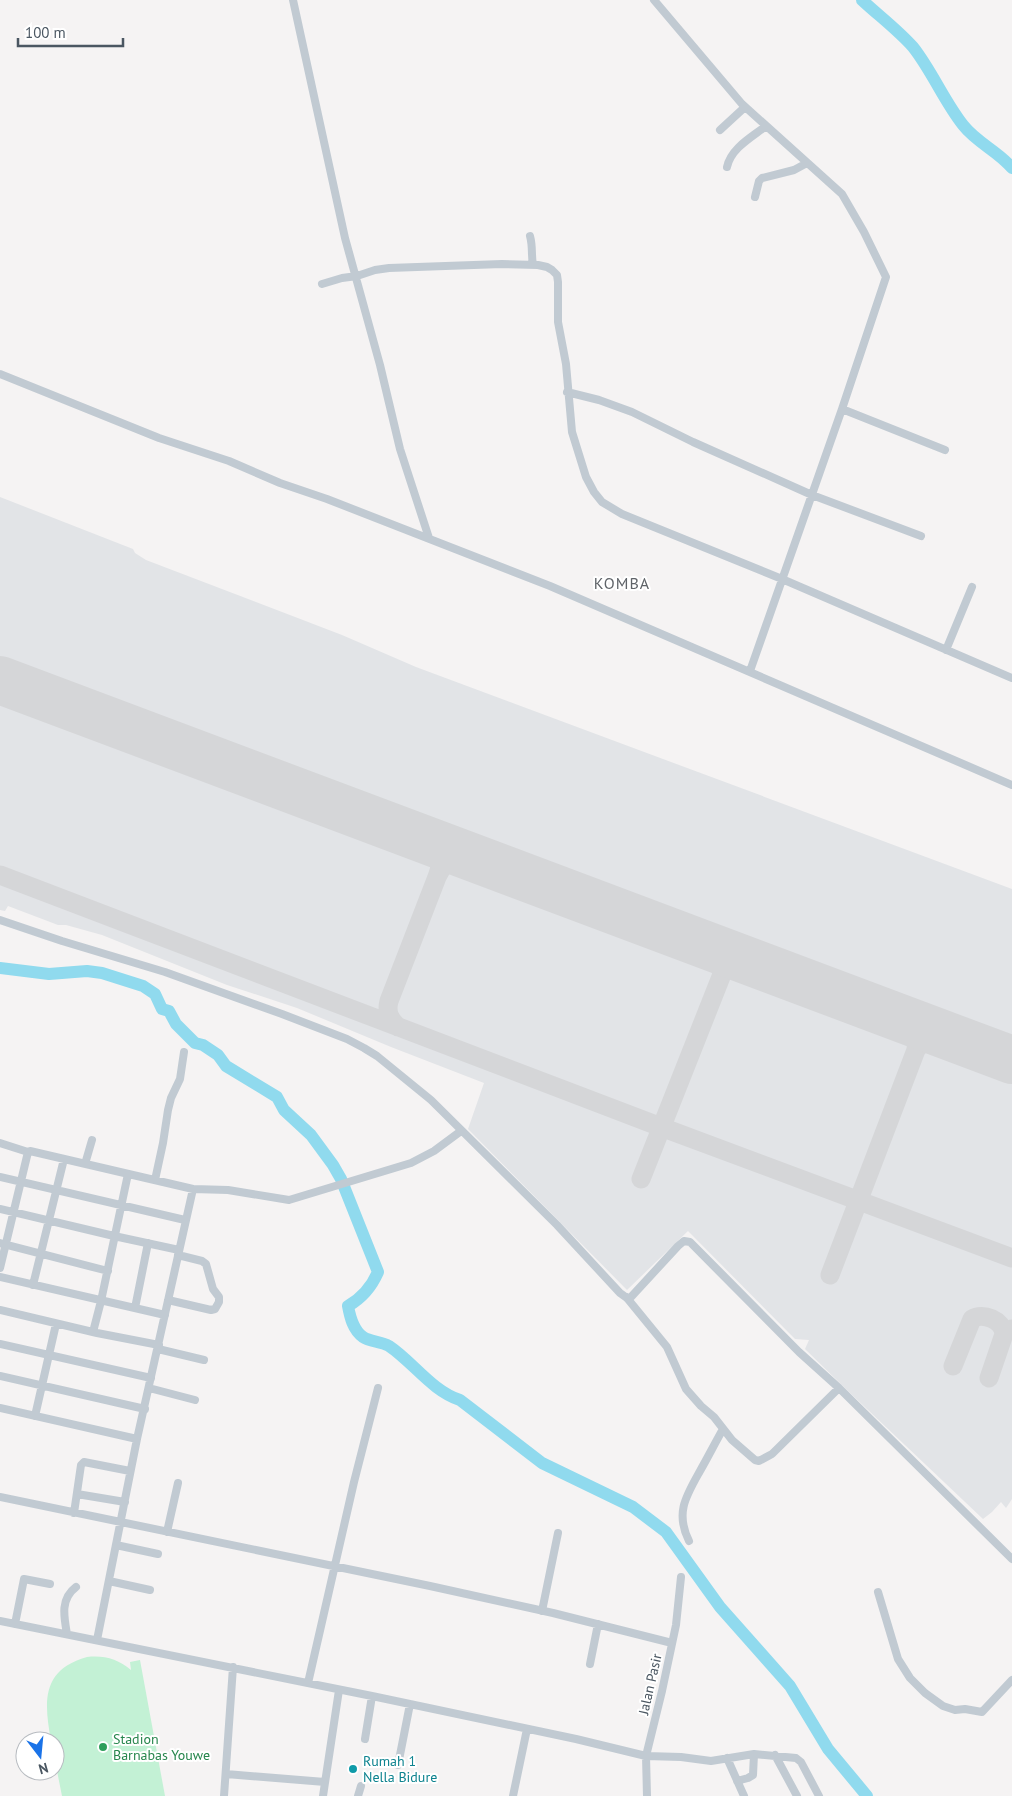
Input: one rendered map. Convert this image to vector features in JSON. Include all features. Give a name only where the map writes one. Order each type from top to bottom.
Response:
[{"type":"street","points":[[293,0],[345,238],[357,276],[400,449],[429,538]]},
{"type":"street","points":[[654,0],[745,107],[807,163],[821,173],[842,194],[864,232],[886,277],[750,672]]},
{"type":"street","points":[[720,130],[745,107]]},
{"type":"street","points":[[726,167],[731,155],[766,126]]},
{"type":"street","points":[[755,197],[759,181],[762,178],[794,170],[807,163]]},
{"type":"street","points":[[530,236],[533,247],[531,254],[533,265]]},
{"type":"street","points":[[322,284],[389,268],[502,264],[548,267],[556,275],[558,322],[566,364],[572,432],[586,477],[602,502],[622,514],[782,579],[1012,678]]},
{"type":"street","points":[[0,374],[159,438],[229,461],[280,482],[327,498],[550,586],[1012,785]]},
{"type":"street","points":[[567,392],[599,400],[632,412],[693,442],[812,495],[921,536]]},
{"type":"street","points":[[842,408],[946,450]]},
{"type":"street","points":[[946,650],[972,587]]},
{"type":"street","points":[[0,920],[165,972],[347,1039],[377,1056],[431,1100],[492,1159],[620,1293],[627,1298],[667,1347],[686,1389],[739,1446],[755,1460],[759,1461],[772,1454],[839,1388]]},
{"type":"street","points":[[155,1180],[168,1110],[171,1098],[180,1079],[184,1052]]},
{"type":"street","points":[[0,1143],[28,1152],[193,1189],[228,1190],[289,1200],[411,1163],[434,1151],[461,1131]]},
{"type":"street","points":[[85,1164],[92,1140]]},
{"type":"street","points":[[0,1268],[3,1244],[13,1213],[28,1152]]},
{"type":"street","points":[[34,1285],[64,1159]]},
{"type":"street","points":[[93,1332],[128,1174]]},
{"type":"street","points":[[0,1177],[185,1220]]},
{"type":"street","points":[[97,1640],[130,1471],[193,1189]]},
{"type":"street","points":[[0,1209],[148,1243],[206,1264],[213,1289],[219,1297],[216,1308],[211,1310],[168,1300]]},
{"type":"street","points":[[627,1298],[631,1297],[678,1246],[684,1241],[690,1242],[799,1352],[839,1388],[1012,1559]]},
{"type":"street","points":[[136,1308],[148,1243]]},
{"type":"street","points":[[3,1244],[108,1271]]},
{"type":"street","points":[[0,1277],[165,1315]]},
{"type":"street","points":[[0,1310],[158,1347],[204,1360]]},
{"type":"street","points":[[35,1416],[56,1324]]},
{"type":"street","points":[[0,1344],[151,1378]]},
{"type":"street","points":[[0,1376],[144,1408]]},
{"type":"street","points":[[149,1388],[195,1400]]},
{"type":"street","points":[[308,1683],[378,1388]]},
{"type":"street","points":[[0,1408],[137,1439]]},
{"type":"street","points":[[689,1541],[682,1522],[684,1503],[690,1486],[723,1429]]},
{"type":"street","points":[[74,1513],[81,1465],[84,1462],[130,1471]]},
{"type":"street","points":[[167,1532],[178,1483]]},
{"type":"street","points":[[77,1494],[125,1502]]},
{"type":"street","points":[[0,1497],[542,1611],[672,1643]]},
{"type":"street","points":[[542,1611],[558,1533]]},
{"type":"street","points":[[116,1545],[158,1554]]},
{"type":"street","name":"Jalan Pasir","points":[[647,1796],[646,1756],[676,1624],[681,1576]]},
{"type":"street","points":[[15,1624],[24,1579],[50,1584]]},
{"type":"street","points":[[109,1581],[150,1590]]},
{"type":"street","points":[[68,1634],[64,1618],[65,1600],[69,1592],[76,1587]]},
{"type":"street","points":[[878,1592],[898,1658],[910,1678],[925,1694],[943,1706],[955,1710],[966,1709],[982,1712],[1012,1680]]},
{"type":"street","points":[[0,1621],[372,1696],[646,1756],[682,1757],[711,1761],[754,1754],[796,1758],[801,1762],[819,1796]]},
{"type":"street","points":[[590,1664],[598,1624]]},
{"type":"street","points":[[224,1796],[233,1667]]},
{"type":"street","points":[[326,1796],[325,1782],[339,1690]]},
{"type":"street","points":[[365,1740],[372,1696]]},
{"type":"street","points":[[398,1765],[410,1704]]},
{"type":"street","points":[[513,1796],[527,1729]]},
{"type":"street","points":[[737,1781],[753,1775],[754,1754]]},
{"type":"street","points":[[775,1755],[797,1796]]},
{"type":"street","points":[[727,1758],[744,1796]]},
{"type":"street","points":[[226,1774],[325,1782]]},
{"type":"street","points":[[358,1796],[361,1786]]},
{"type":"shaded area","points":[[0,497],[133,549],[135,553],[146,560],[342,635],[416,667],[1012,889],[1012,1499],[1006,1508],[1001,1502],[983,1519],[805,1349],[809,1340],[795,1339],[688,1231],[627,1290],[468,1129],[484,1083],[297,1008],[227,985],[102,935],[66,925],[58,925],[8,906],[5,911],[0,910]]},
{"type":"green space","points":[[87,1657],[99,1657],[121,1663],[131,1670],[130,1662],[140,1660],[165,1796],[62,1796],[59,1781],[65,1781],[65,1731],[50,1731],[47,1701],[49,1689],[54,1679],[61,1670]]},
{"type":"waterway","points":[[862,0],[913,47],[963,125],[1012,168]]},
{"type":"waterway","points":[[0,968],[49,974],[87,971],[102,973],[143,986],[155,994],[162,1009],[169,1011],[176,1024],[195,1043],[203,1045],[218,1055],[226,1066],[277,1097],[284,1110],[311,1135],[333,1165],[341,1179],[378,1272],[366,1292],[348,1306],[351,1319],[357,1331],[366,1339],[389,1346],[440,1390],[460,1400],[542,1463],[633,1507],[666,1532],[720,1607],[790,1686],[828,1749],[867,1796]]},
{"type":"taxiway","points":[[416,836],[438,851],[440,869],[437,877],[448,861],[455,858],[469,858],[495,865]]},
{"type":"taxiway","points":[[0,875],[661,1127],[1012,1258]]},
{"type":"taxiway","points":[[398,1027],[389,1016],[389,1001],[437,877]]},
{"type":"taxiway","points":[[641,1179],[730,954]]},
{"type":"taxiway","points":[[830,1275],[916,1050],[917,1035],[903,1019]]},
{"type":"taxiway","points":[[916,1050],[932,1037],[952,1037]]},
{"type":"taxiway","points":[[953,1366],[972,1319],[981,1316],[992,1319],[1000,1325],[1004,1334]]},
{"type":"taxiway","points":[[989,1378],[1004,1334],[1012,1329]]},
{"type":"runway","points":[[0,680],[1012,1060]]},
{"type":"place","name":"Stadion Barnabas Youwe","points":[[103,1747]]},
{"type":"place","name":"Rumah 1 Nella Bidure","points":[[353,1769]]},
{"type":"district","name":"KOMBA","points":[[622,583]]}]
